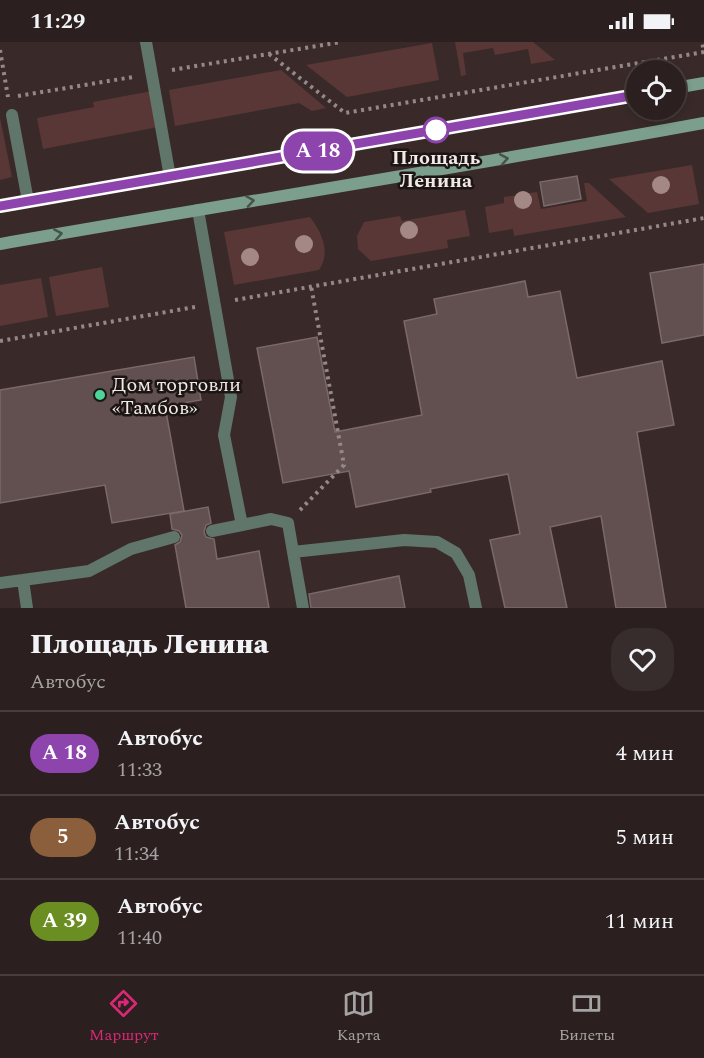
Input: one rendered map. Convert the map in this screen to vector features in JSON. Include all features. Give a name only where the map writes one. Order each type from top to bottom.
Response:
[{"type":"main road","points":[[686,86],[704,83]]},
{"type":"main road","points":[[0,206],[626,97]]},
{"type":"main road","points":[[0,244],[445,170],[704,123]]},
{"type":"lane","points":[[146,42],[170,177]]},
{"type":"lane","points":[[12,115],[28,201]]},
{"type":"lane","points":[[198,210],[231,397],[224,435],[242,525]]},
{"type":"lane","points":[[212,531],[271,519],[288,523],[303,608]]},
{"type":"lane","points":[[0,583],[89,571],[131,549],[174,537]]},
{"type":"lane","points":[[293,552],[404,540],[437,542],[456,553],[469,575],[476,608]]},
{"type":"lane","points":[[23,580],[27,608]]},
{"type":"path","points":[[268,54],[345,113],[704,52],[702,42]]},
{"type":"path","points":[[0,50],[12,115]]},
{"type":"path","points":[[0,341],[704,218]]},
{"type":"path","points":[[299,511],[344,465],[311,286]]},
{"type":"shaded area","points":[[455,42],[533,42],[555,60],[531,64],[528,49],[495,55],[493,48],[463,53],[466,75],[461,76]]},
{"type":"shaded area","points":[[432,43],[439,80],[347,97],[306,65]]},
{"type":"shaded area","points":[[281,70],[326,108],[312,111],[299,103],[175,126],[169,90]]},
{"type":"shaded area","points":[[152,91],[158,127],[43,149],[37,118],[94,107],[93,102]]},
{"type":"shaded area","points":[[0,118],[12,177],[0,180]]},
{"type":"shaded area","points":[[692,165],[699,204],[648,213],[609,179]]},
{"type":"shaded area","points":[[584,183],[589,183],[626,217],[514,236],[513,229],[489,233],[485,207],[504,203],[504,197],[537,192],[541,209],[587,201]]},
{"type":"shaded area","points":[[465,210],[470,236],[447,240],[448,248],[371,261],[358,249],[357,236],[364,222],[400,216],[402,221]]},
{"type":"shaded area","points":[[310,217],[324,243],[323,263],[319,270],[234,285],[224,232]]},
{"type":"shaded area","points":[[102,267],[109,307],[56,316],[49,277]]},
{"type":"shaded area","points":[[41,278],[48,317],[0,326],[0,285]]},
{"type":"building","points":[[577,176],[581,199],[544,206],[540,182]]},
{"type":"building","points":[[704,264],[704,335],[662,343],[650,273]]},
{"type":"building","points":[[525,281],[528,297],[560,291],[577,378],[662,361],[674,425],[637,432],[666,608],[616,608],[601,516],[550,527],[567,608],[505,608],[490,540],[520,534],[508,474],[430,489],[431,492],[356,507],[349,471],[283,483],[257,348],[317,337],[335,432],[422,415],[404,321],[437,314],[434,299]]},
{"type":"building","points":[[194,357],[201,400],[165,406],[184,511],[112,523],[105,485],[0,503],[0,390]]},
{"type":"building","points":[[208,507],[211,523],[206,525],[204,532],[206,537],[214,539],[217,559],[259,551],[269,608],[186,608],[175,545],[180,542],[182,535],[179,531],[172,529],[170,514]]},
{"type":"building","points":[[399,576],[405,608],[311,608],[309,594]]},
{"type":"bus line","points":[[0,206],[626,97]]},
{"type":"place","name":"Площадь Ленина","points":[[436,130]]},
{"type":"place","name":"Дом торговли «Тамбов»","points":[[100,395]]}]
